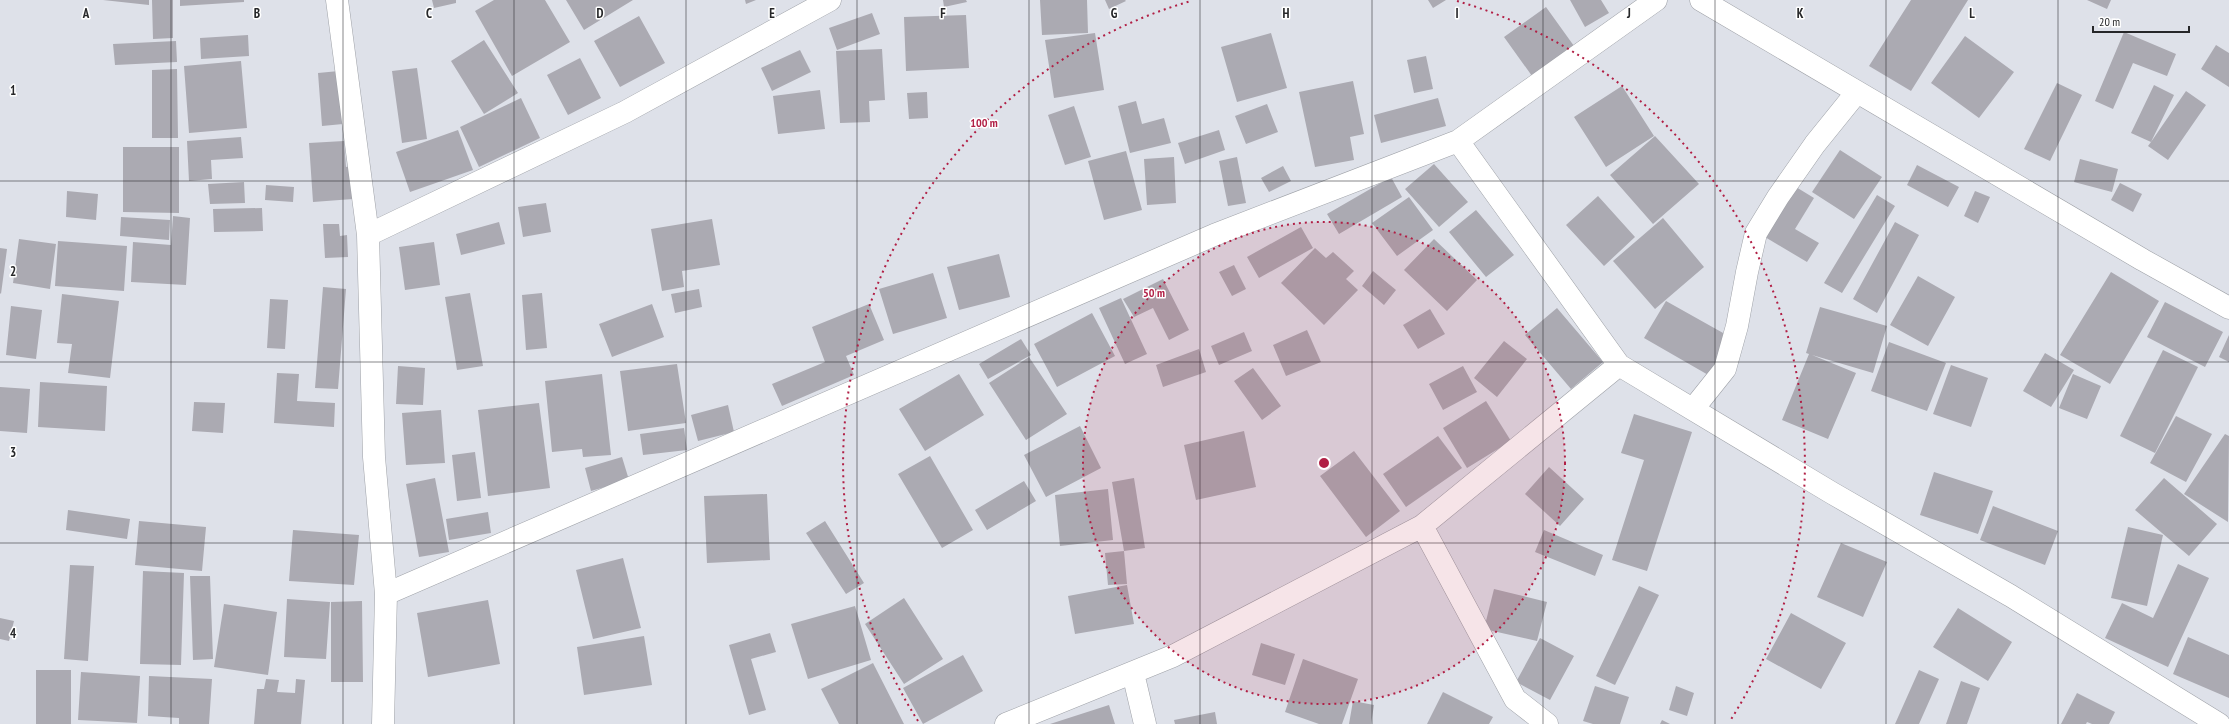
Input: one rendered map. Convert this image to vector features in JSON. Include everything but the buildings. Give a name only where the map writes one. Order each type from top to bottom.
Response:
[{"type":"street","points":[[336,0],[368,235],[374,457],[386,594],[383,724]]},
{"type":"street","points":[[368,235],[625,112],[830,0]]},
{"type":"street","points":[[386,594],[1214,235],[1458,141],[1656,0]]},
{"type":"street","points":[[1701,0],[2142,260],[2229,308]]},
{"type":"street","points":[[1694,409],[1725,369],[1737,326],[1756,234],[1778,197],[1814,144],[1857,92]]},
{"type":"street","points":[[1458,141],[1619,365],[1832,493],[2011,596],[2219,724]]},
{"type":"street","points":[[1006,724],[1173,656],[1422,526],[1619,365]]},
{"type":"street","points":[[1422,526],[1515,699],[1547,724]]},
{"type":"street","points":[[1133,673],[1145,724]]}]
